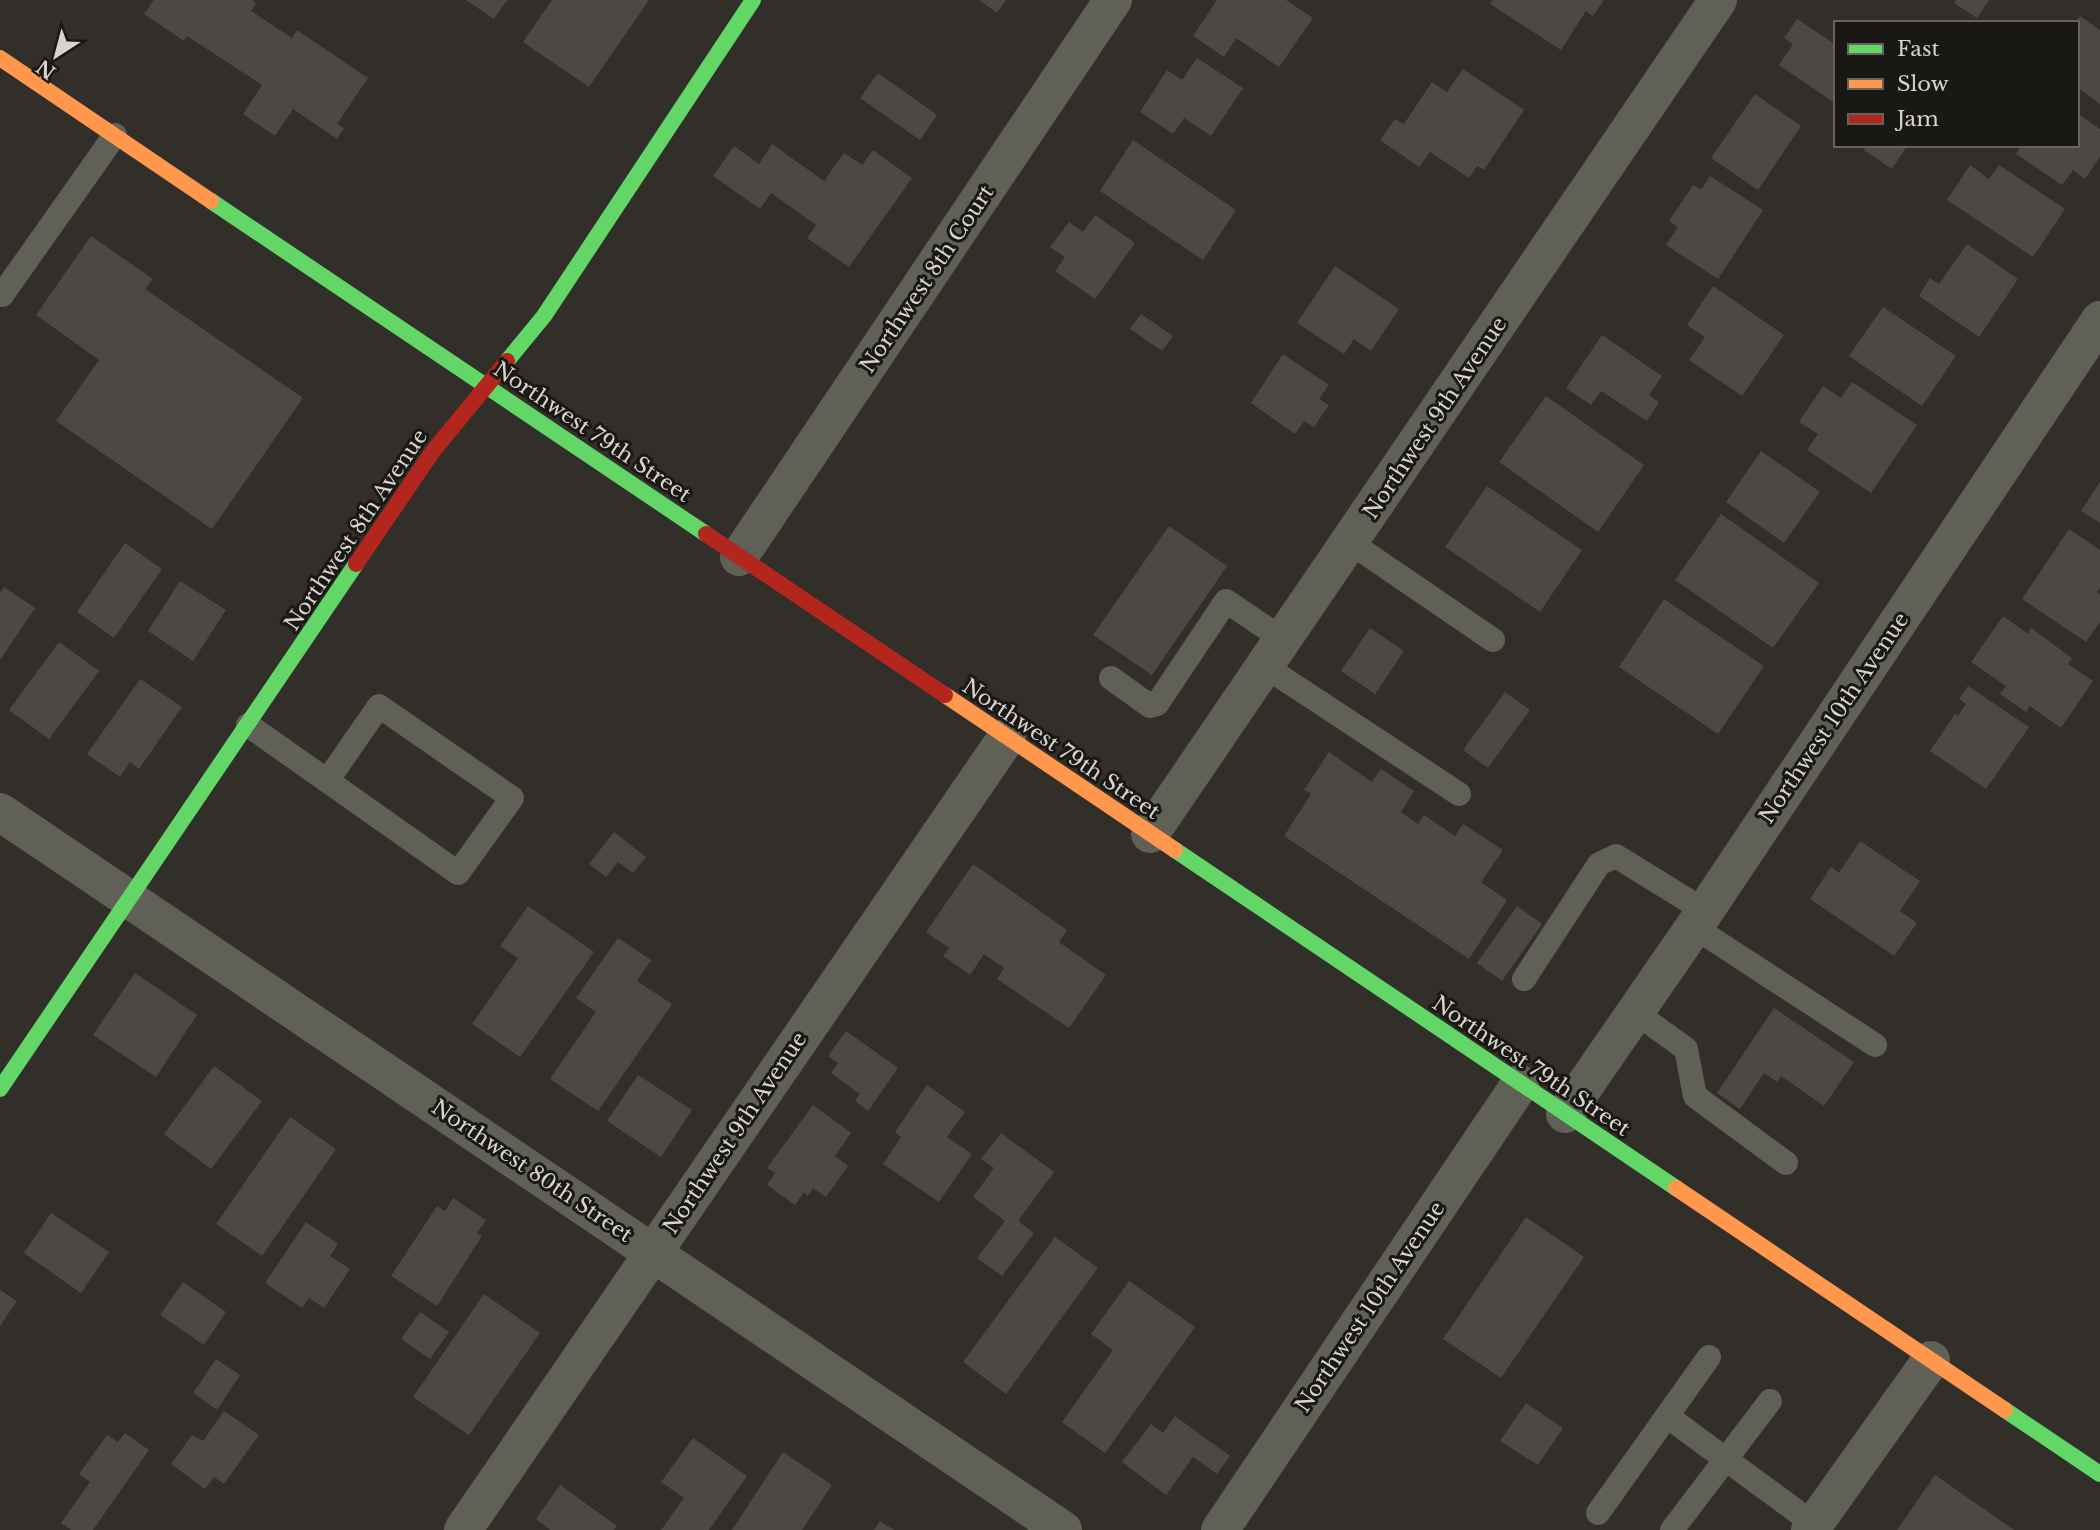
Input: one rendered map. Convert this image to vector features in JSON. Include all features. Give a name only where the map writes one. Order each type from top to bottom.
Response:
[{"type":"main road","name":"Northwest 8th Avenue","points":[[0,1089],[433,451],[544,316],[753,0]]},
{"type":"main road","name":"Northwest 79th Street","points":[[0,58],[2100,1474]]},
{"type":"street","name":"Northwest 8th Court","points":[[739,557],[1114,0]]},
{"type":"street","name":"Northwest 9th Avenue","points":[[1150,834],[1351,543],[1718,0]]},
{"type":"street","name":"Northwest 10th Avenue","points":[[1565,1114],[1700,919],[2100,320]]},
{"type":"street","name":"Northwest 9th Avenue","points":[[463,1530],[1007,737]]},
{"type":"street","name":"Northwest 80th Street","points":[[0,812],[1063,1530]]},
{"type":"street","name":"Northwest 10th Avenue","points":[[1220,1530],[1520,1084]]},
{"type":"street","points":[[1812,1527],[1931,1360]]},
{"type":"lane","points":[[2,295],[115,135]]},
{"type":"lane","points":[[1351,543],[1493,640]]},
{"type":"lane","points":[[1111,678],[1150,706],[1157,704],[1226,601],[1275,653],[1459,793]]},
{"type":"lane","points":[[248,725],[327,781],[458,873],[512,798],[379,706],[327,781]]},
{"type":"lane","points":[[1524,979],[1599,864],[1616,856],[1875,1045]]},
{"type":"lane","points":[[1635,1012],[1686,1049],[1695,1096],[1786,1163]]},
{"type":"lane","points":[[1598,1513],[1710,1357]]},
{"type":"lane","points":[[1672,1530],[1770,1401]]},
{"type":"lane","points":[[1667,1416],[1812,1527]]},
{"type":"building","points":[[154,0],[252,0],[256,3],[251,11],[292,38],[297,30],[368,78],[337,124],[344,128],[337,139],[293,109],[275,136],[243,114],[262,85],[187,36],[184,41],[144,14]]},
{"type":"building","points":[[466,0],[507,0],[494,19]]},
{"type":"building","points":[[552,0],[649,0],[589,87],[523,42]]},
{"type":"building","points":[[979,0],[1006,0],[997,13]]},
{"type":"building","points":[[1217,0],[1286,0],[1313,18],[1279,67],[1236,38],[1224,57],[1193,36]]},
{"type":"building","points":[[1493,0],[1604,0],[1593,16],[1586,11],[1561,50],[1490,4]]},
{"type":"building","points":[[1956,0],[1989,0],[1977,18],[1954,3]]},
{"type":"building","points":[[2080,16],[2100,30],[2100,104],[2079,88],[2079,21],[2076,21]]},
{"type":"building","points":[[1797,19],[1834,44],[1834,103],[1779,65],[1793,44],[1784,38]]},
{"type":"building","points":[[1197,58],[1243,88],[1211,136],[1184,118],[1173,134],[1140,112],[1167,70],[1182,80]]},
{"type":"building","points":[[1463,69],[1524,110],[1484,170],[1477,166],[1469,178],[1430,152],[1419,167],[1380,140],[1395,119],[1404,124],[1432,82],[1447,92]]},
{"type":"building","points":[[878,73],[937,115],[920,140],[860,98]]},
{"type":"building","points":[[1755,94],[1801,126],[1758,190],[1711,158]]},
{"type":"building","points":[[2079,114],[2100,129],[2100,157],[2085,179],[2073,170],[2062,185],[2016,154],[2020,147],[2079,147]]},
{"type":"building","points":[[1133,140],[1236,210],[1203,260],[1100,191]]},
{"type":"building","points":[[772,144],[824,181],[844,153],[862,165],[873,150],[912,178],[849,267],[807,238],[816,225],[771,193],[760,209],[713,176],[734,146],[759,164]]},
{"type":"building","points":[[1866,147],[1906,147],[1892,169],[1864,150]]},
{"type":"building","points":[[1970,165],[1989,179],[1999,165],[2065,209],[2033,257],[1947,200]]},
{"type":"building","points":[[1710,176],[1763,210],[1718,279],[1666,245],[1678,227],[1669,221],[1693,185],[1701,190]]},
{"type":"building","points":[[1095,215],[1135,243],[1095,299],[1055,271],[1065,257],[1050,247],[1069,222],[1083,232]]},
{"type":"building","points":[[91,236],[153,279],[145,289],[303,398],[212,529],[56,421],[99,360],[36,315]]},
{"type":"building","points":[[1967,244],[2018,279],[1979,337],[1919,296],[1930,278],[1939,284]]},
{"type":"building","points":[[1335,266],[1399,309],[1371,351],[1354,339],[1344,354],[1297,323]]},
{"type":"building","points":[[1713,286],[1784,335],[1742,396],[1689,360],[1705,337],[1687,325]]},
{"type":"building","points":[[1883,307],[1956,356],[1922,406],[1849,356]]},
{"type":"building","points":[[1141,314],[1173,336],[1162,351],[1130,329]]},
{"type":"building","points":[[1602,335],[1662,376],[1649,395],[1659,402],[1647,421],[1601,391],[1591,405],[1566,388]]},
{"type":"building","points":[[1283,354],[1329,385],[1319,399],[1329,405],[1314,427],[1304,421],[1295,434],[1251,403]]},
{"type":"building","points":[[1852,382],[1917,425],[1871,493],[1807,450],[1818,434],[1799,422],[1823,386],[1841,398]]},
{"type":"building","points":[[1546,396],[1644,465],[1598,532],[1499,462]]},
{"type":"building","points":[[1761,451],[1820,492],[1784,543],[1726,502]]},
{"type":"building","points":[[2100,482],[2100,523],[2081,511]]},
{"type":"building","points":[[1487,486],[1582,550],[1540,612],[1445,547]]},
{"type":"building","points":[[1721,514],[1819,583],[1773,648],[1675,580]]},
{"type":"building","points":[[1169,526],[1227,566],[1152,675],[1093,635]]},
{"type":"building","points":[[2069,529],[2100,550],[2100,588],[2097,592],[2100,594],[2100,622],[2086,642],[2022,599]]},
{"type":"building","points":[[125,543],[162,569],[114,638],[77,612]]},
{"type":"building","points":[[180,581],[226,610],[193,661],[148,631]]},
{"type":"building","points":[[4,587],[35,608],[0,660],[0,593]]},
{"type":"building","points":[[1664,599],[1764,666],[1718,734],[1619,667]]},
{"type":"building","points":[[2003,616],[2028,634],[2031,628],[2072,658],[2068,664],[2093,681],[2061,728],[2030,706],[2026,712],[2000,694],[2006,686],[1971,662]]},
{"type":"building","points":[[1370,628],[1404,651],[1375,694],[1341,671]]},
{"type":"building","points":[[59,642],[99,671],[49,739],[9,710]]},
{"type":"building","points":[[140,679],[182,707],[139,769],[130,762],[120,777],[87,754]]},
{"type":"building","points":[[1968,686],[2029,727],[1986,789],[1930,751],[1955,714],[1958,716],[1966,704],[1959,699]]},
{"type":"building","points":[[1505,692],[1530,710],[1488,768],[1463,750]]},
{"type":"building","points":[[1329,752],[1372,782],[1381,769],[1414,791],[1401,812],[1418,824],[1424,815],[1455,836],[1463,824],[1503,850],[1481,882],[1507,900],[1469,959],[1284,836],[1311,794],[1304,790]]},
{"type":"building","points":[[614,832],[646,857],[633,873],[618,862],[606,877],[589,864]]},
{"type":"building","points":[[1860,841],[1920,881],[1900,911],[1917,923],[1894,956],[1810,899],[1831,867],[1839,873]]},
{"type":"building","points":[[973,864],[1067,930],[1059,942],[1106,975],[1069,1028],[997,979],[1004,968],[984,954],[970,975],[943,956],[949,948],[926,932]]},
{"type":"building","points":[[528,906],[594,952],[520,1057],[472,1024],[518,958],[500,946]]},
{"type":"building","points":[[1517,906],[1542,924],[1502,981],[1477,963]]},
{"type":"building","points":[[618,938],[651,960],[637,981],[672,1004],[598,1111],[550,1079],[596,1012],[576,998]]},
{"type":"building","points":[[135,973],[197,1015],[156,1077],[93,1035]]},
{"type":"building","points":[[1774,1008],[1854,1062],[1824,1106],[1781,1076],[1777,1082],[1764,1073],[1740,1109],[1717,1093]]},
{"type":"building","points":[[846,1031],[898,1068],[868,1111],[855,1101],[860,1094],[831,1073],[838,1063],[828,1056]]},
{"type":"building","points":[[214,1066],[262,1101],[211,1169],[164,1134]]},
{"type":"building","points":[[638,1075],[692,1110],[661,1157],[607,1121]]},
{"type":"building","points":[[927,1085],[965,1112],[947,1137],[972,1154],[939,1202],[883,1164],[901,1137],[895,1132]]},
{"type":"building","points":[[813,1105],[851,1133],[835,1156],[848,1166],[826,1197],[813,1188],[808,1196],[804,1192],[795,1205],[767,1185],[775,1173],[767,1168]]},
{"type":"building","points":[[290,1117],[336,1149],[262,1256],[216,1224]]},
{"type":"building","points":[[1001,1133],[1054,1172],[1018,1221],[1034,1233],[1002,1276],[977,1258],[1005,1221],[973,1197],[994,1168],[981,1159]]},
{"type":"building","points":[[453,1198],[486,1220],[477,1233],[482,1236],[437,1306],[391,1276],[437,1206],[445,1211]]},
{"type":"building","points":[[51,1213],[109,1252],[81,1293],[24,1253]]},
{"type":"building","points":[[1526,1217],[1584,1257],[1501,1378],[1443,1339]]},
{"type":"building","points":[[306,1222],[338,1244],[330,1256],[350,1269],[324,1308],[309,1298],[302,1308],[265,1283]]},
{"type":"building","points":[[1055,1237],[1098,1268],[1006,1394],[963,1362]]},
{"type":"building","points":[[1129,1281],[1195,1327],[1105,1453],[1062,1422],[1113,1350],[1091,1334]]},
{"type":"building","points":[[183,1282],[226,1312],[204,1345],[160,1315]]},
{"type":"building","points":[[0,1290],[17,1301],[0,1326]]},
{"type":"building","points":[[484,1294],[540,1333],[469,1435],[413,1397]]},
{"type":"building","points":[[420,1312],[449,1332],[430,1359],[401,1339]]},
{"type":"building","points":[[216,1359],[240,1375],[217,1410],[193,1393]]},
{"type":"building","points":[[1526,1403],[1563,1428],[1538,1465],[1500,1441]]},
{"type":"building","points":[[224,1411],[259,1435],[224,1484],[214,1477],[205,1489],[171,1464],[192,1435],[203,1441]]},
{"type":"building","points":[[1175,1416],[1230,1456],[1217,1474],[1193,1457],[1166,1495],[1122,1462],[1151,1424],[1163,1433]]},
{"type":"building","points":[[125,1433],[149,1450],[93,1530],[71,1530],[61,1523],[90,1482],[79,1474],[107,1435],[118,1442]]},
{"type":"building","points":[[693,1438],[747,1476],[709,1530],[661,1530],[684,1498],[661,1482]]},
{"type":"building","points":[[783,1452],[832,1485],[802,1530],[732,1530]]},
{"type":"building","points":[[1935,1475],[2014,1530],[1897,1530]]},
{"type":"building","points":[[560,1485],[617,1526],[614,1530],[550,1530],[536,1519]]},
{"type":"building","points":[[880,1521],[894,1530],[874,1530]]},
{"type":"traffic: fast","points":[[507,361],[544,316],[753,0]]},
{"type":"traffic: fast","points":[[211,201],[706,534]]},
{"type":"traffic: fast","points":[[0,1089],[356,564]]},
{"type":"traffic: fast","points":[[1175,850],[1676,1188]]},
{"type":"traffic: fast","points":[[2005,1410],[2100,1474]]},
{"type":"traffic: slow","points":[[0,58],[211,201]]},
{"type":"traffic: slow","points":[[945,695],[1175,850]]},
{"type":"traffic: slow","points":[[1676,1188],[2005,1410]]},
{"type":"traffic: jam","points":[[356,564],[433,451],[507,361]]},
{"type":"traffic: jam","points":[[706,534],[945,695]]}]
